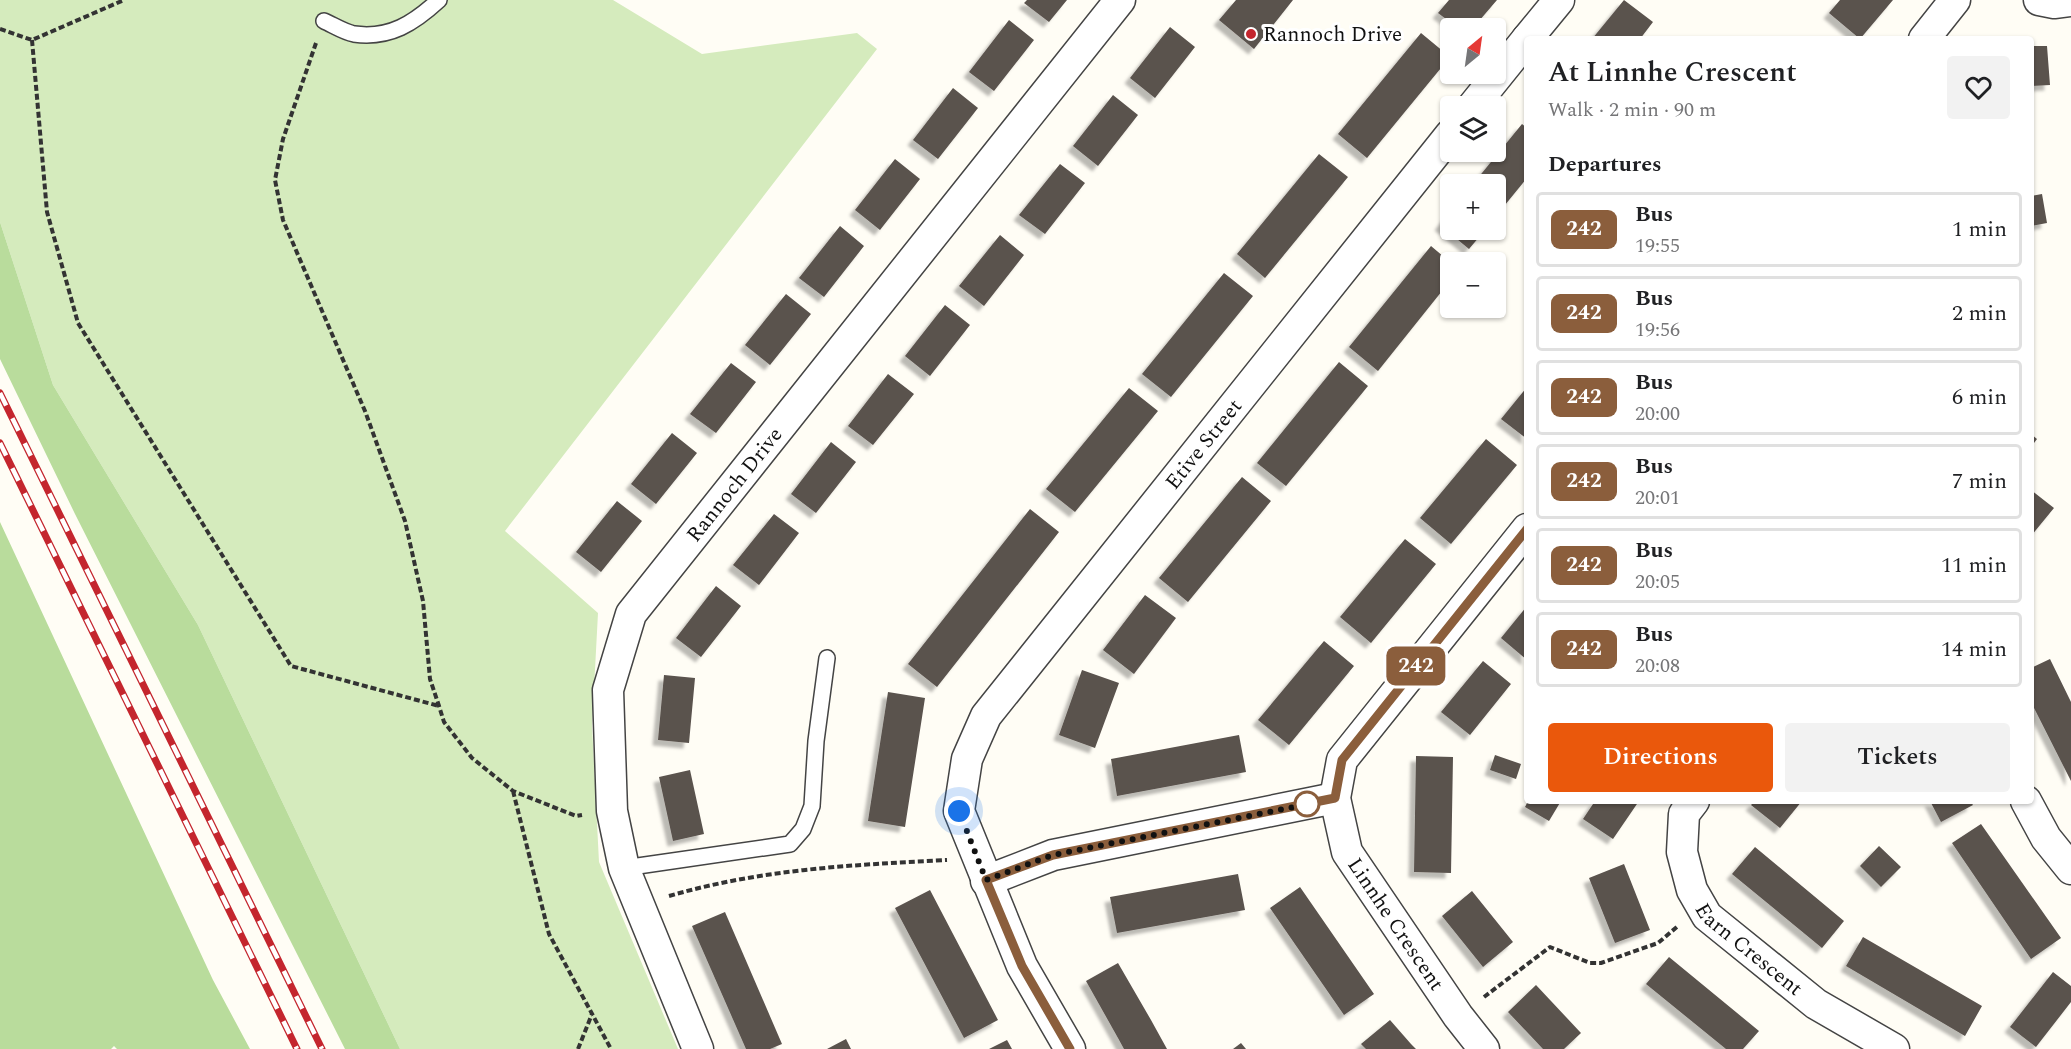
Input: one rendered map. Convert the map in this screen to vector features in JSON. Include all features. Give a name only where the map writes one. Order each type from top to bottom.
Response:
[{"type":"street","name":"Rannoch Drive","points":[[698,1049],[624,868],[612,811],[608,690],[631,614],[1120,0]]},
{"type":"street","points":[[1529,36],[1559,0]]},
{"type":"street","points":[[1926,36],[1955,0]]},
{"type":"street","points":[[2039,0],[2054,3],[2071,1]]},
{"type":"street","points":[[1481,96],[1524,43]]},
{"type":"street","name":"Etive Street","points":[[1070,1049],[1022,966],[959,811],[967,759],[986,716],[1440,148]]},
{"type":"street","name":"Linnhe Crescent","points":[[1484,1049],[1458,1016],[1347,852],[1335,798],[1342,760],[1524,533]]},
{"type":"street","points":[[982,869],[1335,798]]},
{"type":"street","name":"Earn Crescent","points":[[1692,804],[1684,813],[1682,852],[1692,890],[1707,916],[1816,1004],[1894,1049]]},
{"type":"street","points":[[2028,804],[2046,838],[2071,869]]},
{"type":"lane","points":[[324,21],[354,34],[397,31],[422,16],[439,0]]},
{"type":"lane","points":[[624,868],[790,844],[803,829],[812,806],[816,741],[827,658]]},
{"type":"path","points":[[0,29],[32,40],[124,0]]},
{"type":"path","points":[[324,21],[283,139],[275,180],[283,220],[365,411],[405,521],[423,601],[430,679],[444,723],[472,758],[513,791],[576,816],[612,811]]},
{"type":"path","points":[[32,40],[47,212],[78,323],[291,666],[439,706]]},
{"type":"path","points":[[513,791],[549,934],[611,1049]]},
{"type":"path","points":[[638,904],[714,883],[818,866],[982,869]]},
{"type":"path","points":[[1458,1016],[1550,947],[1590,963],[1601,963],[1658,943],[1701,907]]},
{"type":"path","points":[[578,1049],[592,1014]]},
{"type":"green space","points":[[0,0],[613,0],[702,54],[857,33],[877,49],[505,531],[598,613],[592,726],[599,862],[678,1049],[400,1049],[198,625],[53,385],[0,222]]},
{"type":"green space","points":[[0,222],[53,385],[198,625],[400,1049],[345,1049],[75,514],[0,359]]},
{"type":"green space","points":[[0,522],[213,980],[250,1049],[117,1049],[114,1046],[111,1049],[0,1049]]},
{"type":"building","points":[[1027,0],[1067,0],[1049,22],[1024,3]]},
{"type":"building","name":"Rannoch Drive","points":[[1236,0],[1293,0],[1254,49],[1219,20]]},
{"type":"building","points":[[1449,0],[1497,0],[1482,18],[1445,18],[1438,13]]},
{"type":"building","points":[[1624,0],[1653,22],[1642,36],[1594,36]]},
{"type":"building","points":[[1840,0],[1893,0],[1863,36],[1856,36],[1829,13]]},
{"type":"building","points":[[1009,20],[1034,40],[994,91],[969,72]]},
{"type":"building","points":[[1170,27],[1195,47],[1155,98],[1130,78]]},
{"type":"building","points":[[1421,33],[1440,49],[1440,69],[1367,158],[1338,134]]},
{"type":"building","points":[[2034,46],[2047,46],[2050,85],[2034,86]]},
{"type":"building","points":[[953,88],[978,108],[938,159],[913,140]]},
{"type":"building","points":[[1113,95],[1138,115],[1098,166],[1073,146]]},
{"type":"building","points":[[1522,124],[1524,126],[1524,182],[1506,204],[1506,174],[1481,174],[1491,162],[1506,162],[1506,144]]},
{"type":"building","points":[[1319,154],[1348,177],[1265,278],[1237,254]]},
{"type":"building","points":[[895,159],[920,179],[880,230],[855,210]]},
{"type":"building","points":[[1060,164],[1085,183],[1045,234],[1019,215]]},
{"type":"building","points":[[2042,194],[2047,223],[2034,225],[2034,195]]},
{"type":"building","points":[[840,226],[864,246],[824,297],[799,278]]},
{"type":"building","points":[[1000,235],[1024,255],[984,306],[959,286]]},
{"type":"building","points":[[1458,240],[1477,240],[1469,249]]},
{"type":"building","points":[[1431,246],[1440,254],[1440,294],[1378,371],[1349,347]]},
{"type":"building","points":[[1224,273],[1253,296],[1171,397],[1142,374]]},
{"type":"building","points":[[786,294],[811,314],[770,365],[745,345]]},
{"type":"building","points":[[945,305],[970,325],[930,376],[905,356]]},
{"type":"building","points":[[1339,362],[1368,386],[1286,486],[1257,463]]},
{"type":"building","points":[[731,363],[756,382],[716,433],[690,414]]},
{"type":"building","points":[[888,374],[914,394],[873,445],[848,426]]},
{"type":"building","points":[[1129,388],[1158,411],[1075,512],[1046,489]]},
{"type":"building","points":[[1524,391],[1524,437],[1501,419]]},
{"type":"building","points":[[672,433],[697,453],[656,504],[631,484]]},
{"type":"building","points":[[1486,439],[1517,465],[1451,544],[1420,518]]},
{"type":"building","points":[[831,442],[856,462],[816,513],[791,494]]},
{"type":"building","points":[[1242,477],[1271,501],[1188,602],[1159,578]]},
{"type":"building","points":[[2034,492],[2054,508],[2034,532]]},
{"type":"building","points":[[617,501],[642,521],[601,572],[576,552]]},
{"type":"building","points":[[1030,509],[1059,532],[937,687],[908,664]]},
{"type":"building","points":[[774,514],[799,533],[759,585],[733,565]]},
{"type":"building","points":[[1405,539],[1436,564],[1371,643],[1340,617]]},
{"type":"building","points":[[716,586],[741,606],[701,657],[676,638]]},
{"type":"building","points":[[1145,595],[1176,618],[1134,674],[1103,650]]},
{"type":"building","points":[[1524,610],[1524,657],[1501,638]]},
{"type":"building","points":[[1324,641],[1354,666],[1289,745],[1258,720]]},
{"type":"building","points":[[2050,659],[2071,702],[2071,781],[2034,708],[2034,667]]},
{"type":"building","points":[[1483,661],[1511,684],[1470,735],[1441,712]]},
{"type":"building","points":[[1082,670],[1119,683],[1095,748],[1059,735]]},
{"type":"building","points":[[664,675],[695,678],[689,743],[658,740]]},
{"type":"building","points":[[888,692],[925,698],[905,827],[868,821]]},
{"type":"building","points":[[1239,735],[1246,772],[1117,796],[1111,759]]},
{"type":"building","points":[[1495,755],[1521,764],[1516,779],[1490,770]]},
{"type":"building","points":[[1416,756],[1453,757],[1451,873],[1414,872]]},
{"type":"building","points":[[690,770],[704,834],[673,841],[659,777]]},
{"type":"building","points":[[1526,804],[1559,804],[1549,821],[1525,807]]},
{"type":"building","points":[[1593,804],[1637,804],[1613,839],[1583,819]]},
{"type":"building","points":[[1752,804],[1800,804],[1780,828]]},
{"type":"building","points":[[1932,804],[1973,805],[1941,822]]},
{"type":"building","points":[[1981,824],[2061,938],[2031,959],[1952,843]]},
{"type":"building","points":[[1879,846],[1901,867],[1881,887],[1860,866]]},
{"type":"building","points":[[1755,847],[1844,921],[1822,948],[1732,874]]},
{"type":"building","points":[[1624,864],[1650,930],[1615,943],[1589,878]]},
{"type":"building","points":[[1238,874],[1245,910],[1117,933],[1110,897]]},
{"type":"building","points":[[1300,887],[1374,994],[1344,1015],[1270,908]]},
{"type":"building","points":[[930,890],[998,1020],[964,1038],[895,908]]},
{"type":"building","points":[[1472,891],[1513,942],[1483,967],[1442,916]]},
{"type":"building","points":[[725,912],[782,1044],[770,1049],[746,1049],[692,926]]},
{"type":"building","points":[[1863,937],[1982,1006],[1965,1036],[1846,966]]},
{"type":"building","points":[[1669,957],[1759,1031],[1743,1049],[1726,1049],[1646,984]]},
{"type":"building","points":[[1118,963],[1167,1049],[1124,1049],[1086,981]]},
{"type":"building","points":[[2053,972],[2071,986],[2071,1002],[2036,1047],[2010,1027]]},
{"type":"building","points":[[1536,985],[1581,1033],[1564,1049],[1543,1049],[1508,1012]]},
{"type":"building","points":[[1390,1020],[1416,1049],[1366,1049],[1361,1044]]},
{"type":"building","points":[[846,1039],[851,1049],[827,1049]]},
{"type":"building","points":[[1007,1040],[1012,1049],[989,1049]]},
{"type":"building","points":[[1241,1043],[1246,1049],[1233,1049]]},
{"type":"railway","points":[[0,393],[322,1049]]},
{"type":"railway","points":[[0,443],[297,1049]]},
{"type":"bus line","name":"242","points":[[1070,1049],[1022,966],[986,880],[1053,855],[1335,798],[1342,760],[1524,533]]},
{"type":"place","name":"Rannoch Drive","points":[[1251,34]]},
{"type":"route","points":[[959,811],[986,880],[1053,855],[1314,803],[1307,804]]}]
